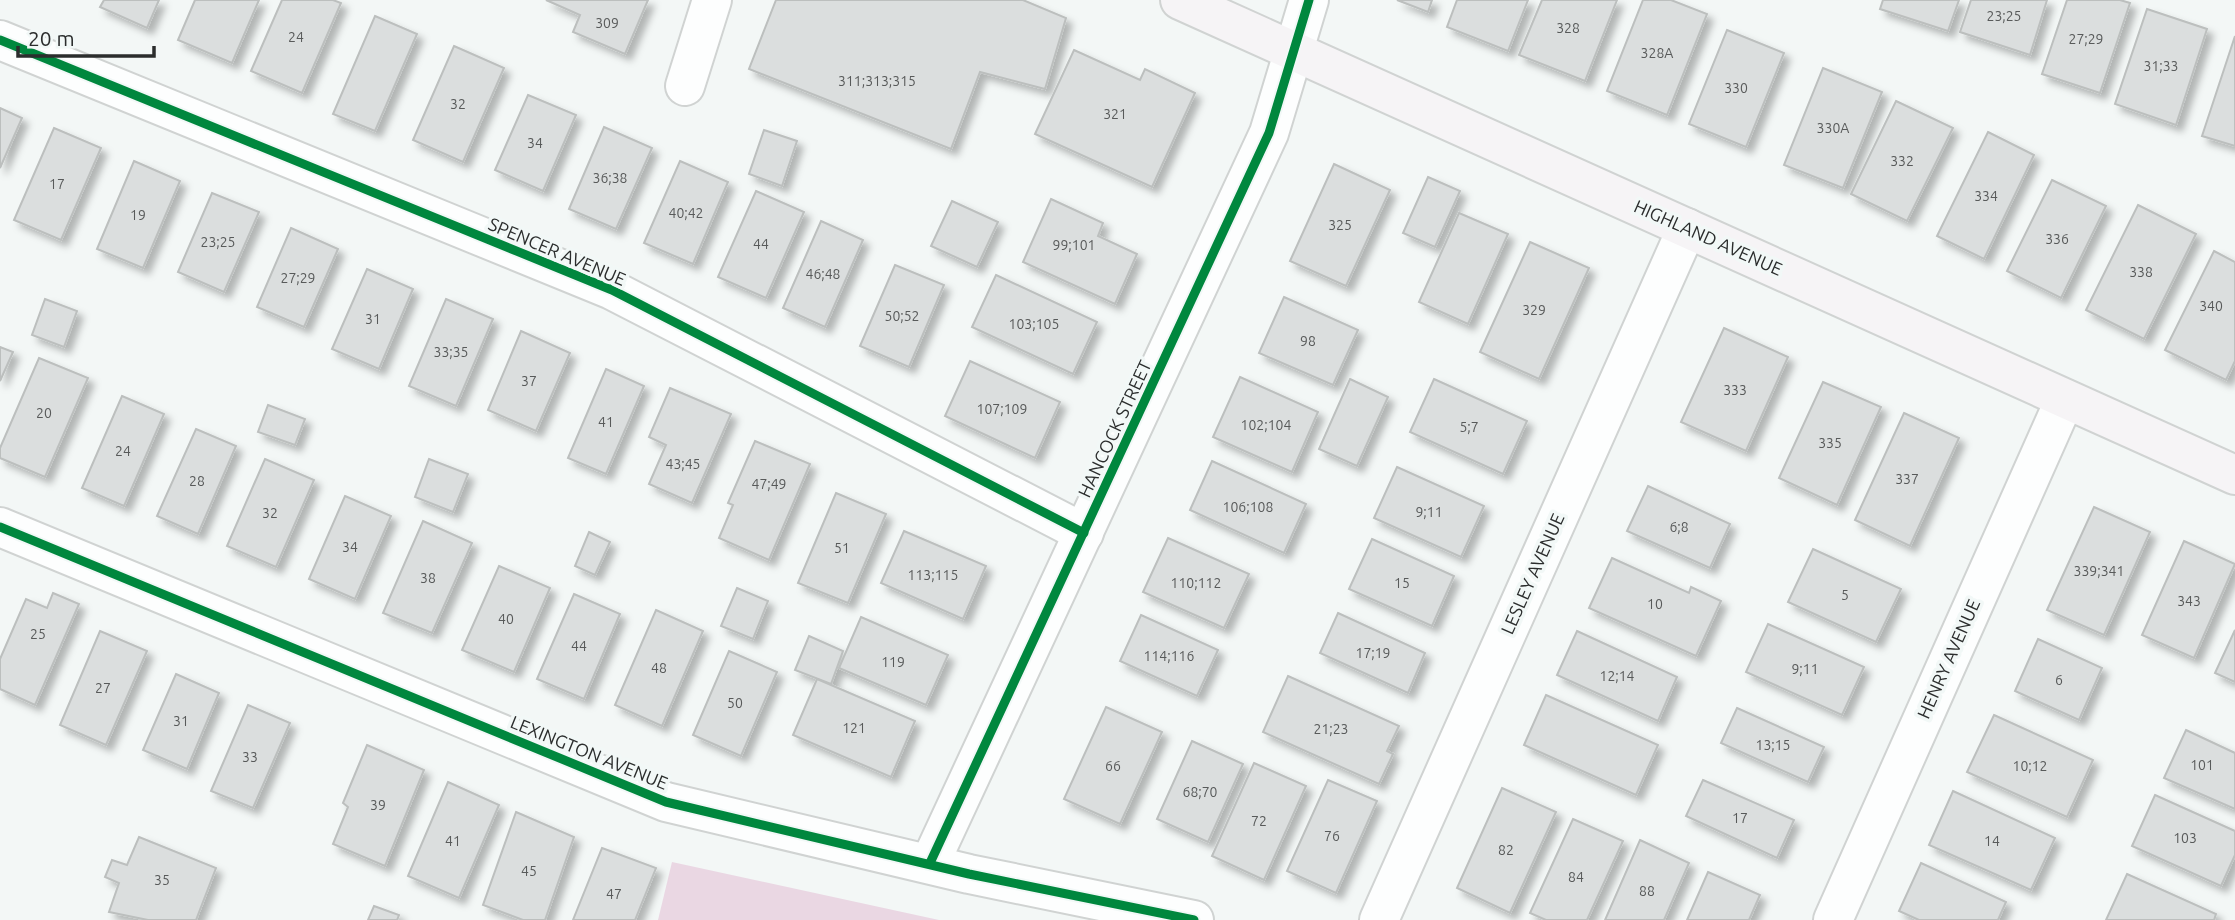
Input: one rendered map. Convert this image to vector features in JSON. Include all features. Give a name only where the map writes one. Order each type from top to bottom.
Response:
[{"type":"main road","name":"HIGHLAND AVENUE","points":[[1180,0],[2235,475]]},
{"type":"street","points":[[685,86],[712,0]]},
{"type":"street","name":"HANCOCK STREET","points":[[930,863],[1269,133],[1296,52],[1309,0]]},
{"type":"street","name":"SPENCER AVENUE","points":[[0,40],[612,290],[1084,533]]},
{"type":"street","name":"LESLEY AVENUE","points":[[1379,920],[1687,228]]},
{"type":"street","name":"HENRY AVENUE","points":[[1833,920],[2065,399]]},
{"type":"street","name":"LEXINGTON AVENUE","points":[[0,527],[666,802],[1194,920]]},
{"type":"shaded area","points":[[672,862],[939,920],[658,920]]},
{"type":"building","points":[[104,0],[159,0],[147,28],[100,7]]},
{"type":"building","points":[[195,0],[259,0],[232,63],[178,40]]},
{"type":"building","points":[[282,0],[333,0],[341,3],[302,93],[251,71]]},
{"type":"building","points":[[546,0],[648,0],[625,54],[573,32],[580,15]]},
{"type":"building","points":[[776,0],[1023,0],[1066,18],[1045,89],[980,72],[951,149],[749,69]]},
{"type":"building","points":[[1397,0],[1432,0],[1428,12]]},
{"type":"building","points":[[1457,0],[1528,0],[1508,51],[1447,27]]},
{"type":"building","points":[[1542,0],[1617,0],[1585,81],[1519,55]]},
{"type":"building","points":[[1643,0],[1671,0],[1707,14],[1667,115],[1607,91]]},
{"type":"building","points":[[1883,0],[1959,0],[1948,31],[1880,9]]},
{"type":"building","points":[[1971,0],[2047,0],[2030,55],[1960,32]]},
{"type":"building","points":[[2067,0],[2120,0],[2130,3],[2100,93],[2042,74]]},
{"type":"building","points":[[2147,9],[2207,29],[2176,125],[2115,104]]},
{"type":"building","points":[[375,16],[417,34],[375,131],[333,114]]},
{"type":"building","points":[[1727,30],[1784,53],[1746,147],[1689,124]]},
{"type":"building","points":[[2235,36],[2235,146],[2202,136]]},
{"type":"building","points":[[454,46],[504,68],[463,162],[413,140]]},
{"type":"building","points":[[1074,50],[1140,80],[1145,69],[1195,93],[1152,187],[1035,134]]},
{"type":"building","points":[[1823,68],[1882,92],[1843,188],[1784,165]]},
{"type":"building","points":[[528,95],[576,115],[543,191],[495,170]]},
{"type":"building","points":[[1896,101],[1953,128],[1907,221],[1851,194]]},
{"type":"building","points":[[0,108],[22,118],[0,168]]},
{"type":"building","points":[[604,127],[652,148],[616,229],[569,209]]},
{"type":"building","points":[[54,128],[101,148],[61,240],[14,220]]},
{"type":"building","points":[[764,130],[797,141],[782,186],[749,174]]},
{"type":"building","points":[[1988,132],[2034,155],[1984,259],[1937,236]]},
{"type":"building","points":[[134,161],[180,181],[143,268],[97,249]]},
{"type":"building","points":[[680,161],[728,182],[693,264],[644,243]]},
{"type":"building","points":[[1334,164],[1390,190],[1346,286],[1290,261]]},
{"type":"building","points":[[1428,177],[1460,191],[1435,247],[1403,233]]},
{"type":"building","points":[[2052,180],[2106,206],[2061,298],[2007,271]]},
{"type":"building","points":[[756,191],[804,212],[766,298],[718,277]]},
{"type":"building","points":[[212,193],[259,212],[224,292],[178,272]]},
{"type":"building","points":[[1051,199],[1103,223],[1098,236],[1137,254],[1115,304],[1023,262]]},
{"type":"building","points":[[952,201],[998,222],[977,267],[931,246]]},
{"type":"building","points":[[2138,205],[2196,234],[2144,339],[2086,310]]},
{"type":"building","points":[[1459,213],[1508,234],[1468,324],[1419,302]]},
{"type":"building","points":[[821,221],[863,240],[825,327],[783,308]]},
{"type":"building","points":[[291,228],[338,249],[304,327],[257,307]]},
{"type":"building","points":[[1530,242],[1589,268],[1539,379],[1480,352]]},
{"type":"building","points":[[2214,251],[2235,262],[2235,361],[2226,380],[2165,350]]},
{"type":"building","points":[[895,265],[944,285],[909,367],[860,346]]},
{"type":"building","points":[[367,269],[413,289],[379,369],[332,349]]},
{"type":"building","points":[[996,275],[1097,322],[1073,374],[972,327]]},
{"type":"building","points":[[1284,297],[1358,330],[1333,385],[1259,353]]},
{"type":"building","points":[[45,299],[77,311],[64,347],[32,335]]},
{"type":"building","points":[[446,299],[493,319],[456,406],[409,386]]},
{"type":"building","points":[[1724,328],[1788,357],[1746,451],[1681,422]]},
{"type":"building","points":[[521,331],[570,353],[536,431],[488,410]]},
{"type":"building","points":[[0,347],[13,352],[0,381]]},
{"type":"building","points":[[39,358],[88,378],[45,477],[0,458],[0,448]]},
{"type":"building","points":[[970,361],[1060,402],[1035,458],[945,416]]},
{"type":"building","points":[[606,369],[644,386],[606,474],[568,458]]},
{"type":"building","points":[[1240,377],[1318,412],[1292,472],[1213,437]]},
{"type":"building","points":[[1350,379],[1388,397],[1357,466],[1319,449]]},
{"type":"building","points":[[1434,379],[1527,421],[1503,474],[1410,432]]},
{"type":"building","points":[[1823,382],[1881,407],[1837,505],[1779,478]]},
{"type":"building","points":[[670,388],[731,414],[692,503],[649,484],[666,445],[649,437]]},
{"type":"building","points":[[122,396],[164,414],[124,506],[82,488]]},
{"type":"building","points":[[268,405],[305,419],[295,445],[258,432]]},
{"type":"building","points":[[1904,413],[1959,438],[1910,546],[1855,520]]},
{"type":"building","points":[[196,429],[236,446],[198,534],[157,516]]},
{"type":"building","points":[[755,441],[810,464],[769,560],[719,538],[733,505],[728,503]]},
{"type":"building","points":[[265,459],[314,480],[276,567],[227,546]]},
{"type":"building","points":[[429,459],[468,474],[453,512],[415,497]]},
{"type":"building","points":[[1212,461],[1306,504],[1284,553],[1190,510]]},
{"type":"building","points":[[1397,467],[1484,506],[1461,557],[1374,518]]},
{"type":"building","points":[[1648,486],[1730,524],[1710,568],[1627,531]]},
{"type":"building","points":[[836,493],[886,514],[848,603],[798,583]]},
{"type":"building","points":[[345,496],[391,516],[355,599],[309,579]]},
{"type":"building","points":[[2094,507],[2150,532],[2104,635],[2047,610]]},
{"type":"building","points":[[423,521],[472,543],[432,633],[383,613]]},
{"type":"building","points":[[904,531],[986,566],[963,619],[881,583]]},
{"type":"building","points":[[589,532],[610,542],[595,575],[575,566]]},
{"type":"building","points":[[1168,538],[1249,574],[1224,628],[1143,592]]},
{"type":"building","points":[[1372,539],[1454,576],[1432,626],[1349,589]]},
{"type":"building","points":[[2184,541],[2235,564],[2194,658],[2142,635]]},
{"type":"building","points":[[1813,549],[1901,589],[1876,642],[1788,602]]},
{"type":"building","points":[[1612,558],[1689,593],[1691,587],[1721,601],[1696,656],[1589,608]]},
{"type":"building","points":[[499,566],[550,588],[514,672],[462,650]]},
{"type":"building","points":[[737,588],[768,601],[753,639],[721,626]]},
{"type":"building","points":[[53,593],[79,604],[35,705],[0,689],[0,659],[26,599],[47,608]]},
{"type":"building","points":[[574,594],[620,614],[584,699],[537,679]]},
{"type":"building","points":[[656,610],[703,631],[662,726],[615,705]]},
{"type":"building","points":[[1338,613],[1425,653],[1408,693],[1320,653]]},
{"type":"building","points":[[1141,615],[1218,650],[1197,696],[1120,661]]},
{"type":"building","points":[[861,617],[948,655],[926,705],[839,668]]},
{"type":"building","points":[[1768,624],[1864,667],[1842,715],[1746,672]]},
{"type":"building","points":[[2235,630],[2235,682],[2215,673]]},
{"type":"building","points":[[100,631],[147,651],[106,745],[60,725]]},
{"type":"building","points":[[1577,631],[1677,677],[1658,721],[1557,675]]},
{"type":"building","points":[[809,636],[843,651],[831,684],[795,670]]},
{"type":"building","points":[[2038,639],[2102,668],[2079,720],[2015,691]]},
{"type":"building","points":[[729,651],[777,672],[741,756],[693,735]]},
{"type":"building","points":[[176,674],[219,693],[187,769],[143,750]]},
{"type":"building","points":[[1288,676],[1399,726],[1387,751],[1393,754],[1379,784],[1263,732]]},
{"type":"building","points":[[817,679],[915,721],[891,777],[793,735]]},
{"type":"building","points":[[1546,695],[1658,745],[1636,795],[1524,745]]},
{"type":"building","points":[[248,705],[290,723],[253,808],[211,791]]},
{"type":"building","points":[[1106,707],[1162,732],[1120,824],[1064,799]]},
{"type":"building","points":[[1737,708],[1824,747],[1808,782],[1721,743]]},
{"type":"building","points":[[1994,715],[2093,760],[2067,817],[1967,772]]},
{"type":"building","points":[[2186,730],[2235,753],[2235,809],[2164,778]]},
{"type":"building","points":[[1192,741],[1243,764],[1208,842],[1157,819]]},
{"type":"building","points":[[367,745],[424,770],[385,866],[333,844],[348,807],[343,803]]},
{"type":"building","points":[[1254,763],[1306,786],[1264,880],[1212,856]]},
{"type":"building","points":[[1328,780],[1377,801],[1336,893],[1287,871]]},
{"type":"building","points":[[1703,780],[1794,820],[1777,858],[1686,816]]},
{"type":"building","points":[[448,782],[499,805],[459,898],[408,876]]},
{"type":"building","points":[[1502,788],[1556,812],[1510,913],[1457,888]]},
{"type":"building","points":[[1953,791],[2055,838],[2031,890],[1929,845]]},
{"type":"building","points":[[2155,795],[2235,831],[2235,855],[2221,886],[2132,846]]},
{"type":"building","points":[[516,812],[574,837],[545,920],[523,920],[483,905]]},
{"type":"building","points":[[1573,819],[1623,841],[1587,920],[1546,920],[1530,913]]},
{"type":"building","points":[[139,837],[216,868],[196,920],[148,920],[109,912],[119,883],[105,877],[112,860],[127,865]]},
{"type":"building","points":[[1640,840],[1689,863],[1664,920],[1605,920]]},
{"type":"building","points":[[602,848],[656,868],[635,920],[573,920]]},
{"type":"building","points":[[1921,863],[2006,902],[1998,920],[1919,920],[1899,911]]},
{"type":"building","points":[[1708,872],[1760,895],[1749,920],[1687,920]]},
{"type":"building","points":[[2127,874],[2216,914],[2214,920],[2106,920]]},
{"type":"building","points":[[374,906],[399,915],[397,920],[368,920]]},
{"type":"cycle path","points":[[930,863],[1269,133],[1309,0]]},
{"type":"cycle path","points":[[0,40],[612,290],[1084,533]]},
{"type":"cycle path","points":[[0,527],[666,802],[969,874],[1194,920]]}]
